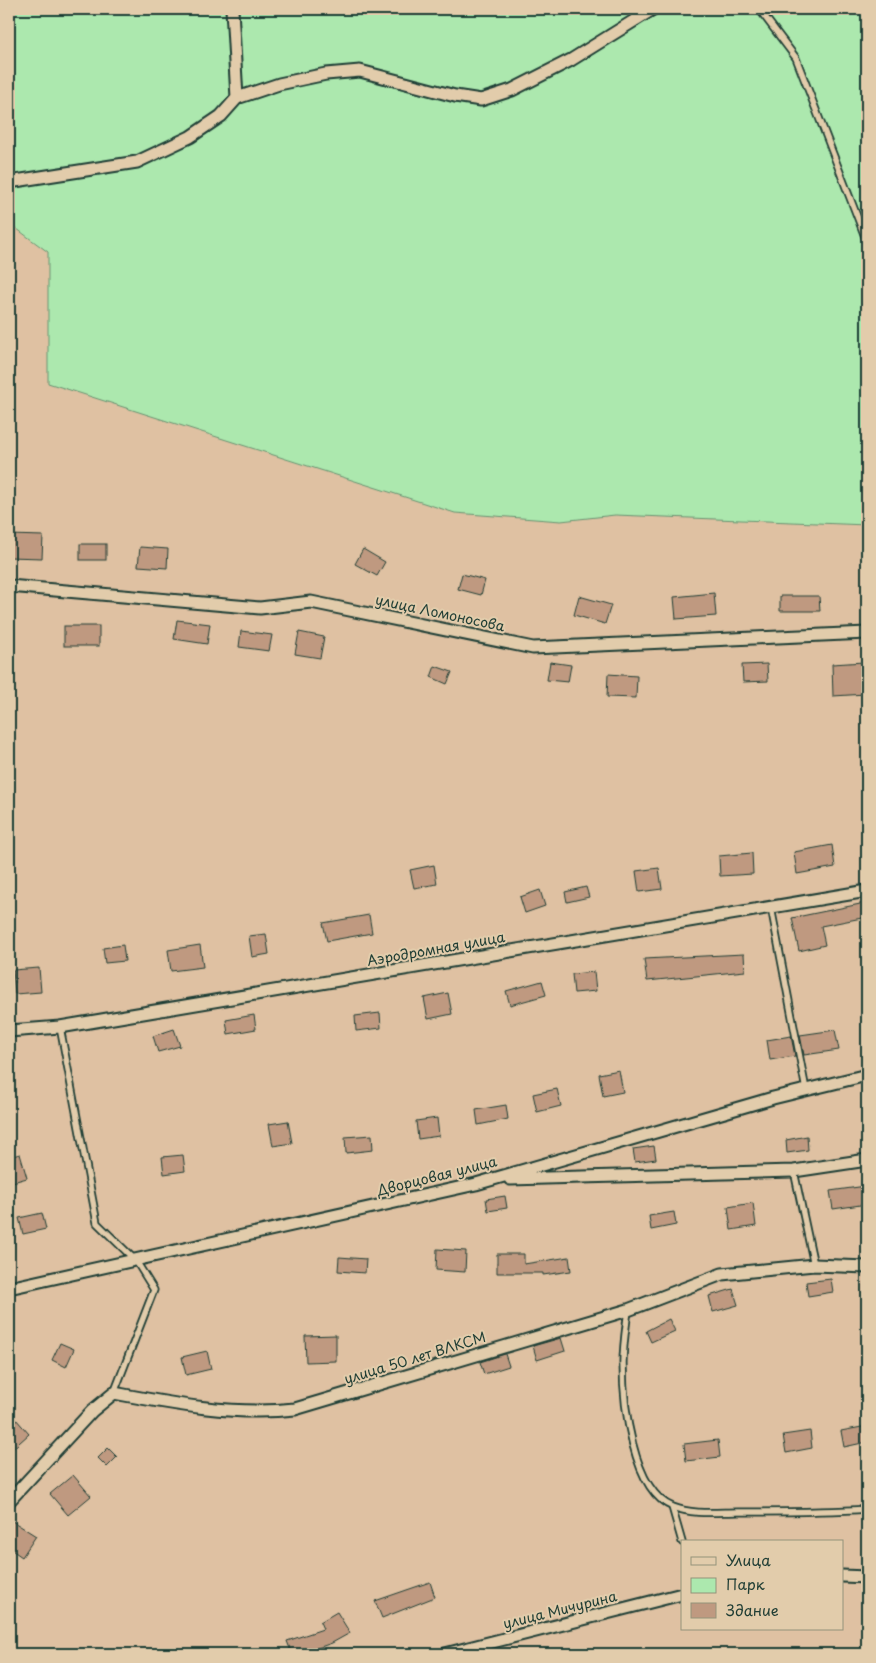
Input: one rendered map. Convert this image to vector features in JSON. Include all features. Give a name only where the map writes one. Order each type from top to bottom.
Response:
[{"type":"street","points":[[232,9],[237,98]]},
{"type":"street","points":[[9,182],[137,162],[190,137],[221,116],[237,98],[278,84],[326,74],[360,71],[438,92],[481,100],[512,90],[571,60],[653,9]]},
{"type":"street","name":"улица Ломоносова","points":[[9,586],[260,608],[311,602],[533,648],[867,633]]},
{"type":"street","name":"Аэродромная улица","points":[[9,1031],[60,1027],[867,891]]},
{"type":"street","name":"Дворцовая улица","points":[[9,1288],[136,1261],[492,1179],[806,1090],[867,1075]]},
{"type":"street","points":[[492,1179],[794,1171],[867,1160]]},
{"type":"street","name":"улица 50 лет ВЛКСМ","points":[[114,1392],[160,1402],[265,1412],[295,1409],[628,1310],[722,1274],[814,1265],[867,1267]]},
{"type":"street","points":[[9,1501],[92,1411],[114,1392]]},
{"type":"street","points":[[844,1576],[867,1577]]},
{"type":"street","name":"улица Мичурина","points":[[445,1654],[681,1594]]},
{"type":"lane","points":[[759,9],[796,58],[867,242]]},
{"type":"lane","points":[[771,908],[806,1090]]},
{"type":"lane","points":[[60,1027],[97,1223],[136,1261],[154,1290],[114,1392]]},
{"type":"lane","points":[[794,1171],[814,1265]]},
{"type":"lane","points":[[628,1310],[623,1363],[632,1443],[641,1473],[650,1489],[672,1507],[695,1512],[825,1512],[867,1509]]},
{"type":"lane","points":[[672,1507],[681,1540]]},
{"type":"green space","points":[[9,9],[867,9],[867,525],[615,515],[561,521],[455,513],[48,383],[48,252],[9,223]]},
{"type":"building","points":[[9,535],[43,536],[42,558],[9,557]]},
{"type":"building","points":[[80,544],[106,544],[106,560],[80,560]]},
{"type":"building","points":[[140,547],[168,549],[167,568],[138,566]]},
{"type":"building","points":[[363,549],[385,562],[377,576],[355,564]]},
{"type":"building","points":[[462,574],[485,580],[481,595],[458,589]]},
{"type":"building","points":[[714,593],[716,616],[676,619],[674,597]]},
{"type":"building","points":[[579,596],[611,605],[605,624],[574,615]]},
{"type":"building","points":[[780,596],[819,596],[820,611],[780,611]]},
{"type":"building","points":[[177,620],[210,624],[207,644],[174,639]]},
{"type":"building","points":[[64,626],[99,626],[99,646],[64,646]]},
{"type":"building","points":[[241,631],[272,635],[269,651],[239,647]]},
{"type":"building","points":[[299,632],[324,637],[320,658],[295,654]]},
{"type":"building","points":[[550,662],[571,665],[568,682],[547,680]]},
{"type":"building","points":[[864,662],[866,694],[833,696],[832,664]]},
{"type":"building","points":[[767,664],[768,681],[743,682],[742,665]]},
{"type":"building","points":[[435,666],[452,672],[447,684],[431,677]]},
{"type":"building","points":[[608,674],[637,676],[636,698],[607,697]]},
{"type":"building","points":[[832,845],[835,867],[797,874],[794,852]]},
{"type":"building","points":[[752,853],[753,874],[720,876],[719,856]]},
{"type":"building","points":[[434,865],[437,884],[414,888],[410,870]]},
{"type":"building","points":[[659,868],[662,889],[639,892],[636,871]]},
{"type":"building","points":[[586,887],[589,897],[567,902],[565,892]]},
{"type":"building","points":[[540,890],[545,906],[525,913],[520,897]]},
{"type":"building","points":[[865,903],[867,917],[821,926],[825,945],[799,951],[792,918]]},
{"type":"building","points":[[369,915],[372,933],[327,941],[323,923]]},
{"type":"building","points":[[266,934],[269,954],[252,957],[249,936]]},
{"type":"building","points":[[123,945],[125,961],[105,963],[103,948]]},
{"type":"building","points":[[200,945],[203,967],[171,971],[168,950]]},
{"type":"building","points":[[744,954],[745,971],[647,981],[644,959]]},
{"type":"building","points":[[39,968],[41,992],[15,994],[13,970]]},
{"type":"building","points":[[594,972],[596,991],[574,993],[572,974]]},
{"type":"building","points":[[542,981],[546,995],[510,1005],[506,991]]},
{"type":"building","points":[[448,993],[452,1014],[428,1019],[424,998]]},
{"type":"building","points":[[380,1013],[381,1028],[356,1031],[355,1016]]},
{"type":"building","points":[[254,1015],[256,1029],[228,1034],[226,1020]]},
{"type":"building","points":[[174,1029],[180,1046],[158,1052],[153,1036]]},
{"type":"building","points":[[835,1030],[839,1050],[804,1055],[800,1035]]},
{"type":"building","points":[[791,1036],[795,1056],[770,1060],[767,1040]]},
{"type":"building","points":[[619,1070],[623,1092],[603,1096],[599,1074]]},
{"type":"building","points":[[557,1089],[561,1106],[537,1112],[533,1094]]},
{"type":"building","points":[[506,1105],[508,1119],[478,1125],[476,1110]]},
{"type":"building","points":[[437,1118],[439,1136],[418,1139],[416,1121]]},
{"type":"building","points":[[288,1121],[292,1143],[273,1146],[269,1124]]},
{"type":"building","points":[[372,1135],[373,1150],[346,1153],[345,1137]]},
{"type":"building","points":[[807,1136],[808,1150],[787,1153],[786,1140]]},
{"type":"building","points":[[654,1146],[656,1159],[635,1162],[633,1149]]},
{"type":"building","points":[[20,1154],[27,1178],[9,1183],[9,1157]]},
{"type":"building","points":[[183,1155],[185,1171],[164,1174],[162,1157]]},
{"type":"building","points":[[866,1186],[867,1204],[833,1209],[830,1191]]},
{"type":"building","points":[[505,1196],[507,1208],[488,1211],[486,1199]]},
{"type":"building","points":[[753,1203],[756,1226],[731,1230],[728,1207]]},
{"type":"building","points":[[674,1212],[676,1225],[651,1230],[649,1216]]},
{"type":"building","points":[[42,1213],[46,1229],[23,1234],[19,1218]]},
{"type":"building","points":[[437,1249],[466,1251],[465,1272],[436,1270]]},
{"type":"building","points":[[497,1254],[524,1254],[524,1264],[569,1257],[571,1271],[543,1275],[543,1273],[497,1273]]},
{"type":"building","points":[[339,1257],[366,1259],[365,1273],[338,1271]]},
{"type":"building","points":[[831,1279],[833,1292],[808,1296],[806,1282]]},
{"type":"building","points":[[733,1289],[738,1305],[713,1312],[709,1296]]},
{"type":"building","points":[[669,1319],[675,1331],[651,1342],[646,1331]]},
{"type":"building","points":[[336,1335],[336,1361],[306,1362],[305,1336]]},
{"type":"building","points":[[561,1338],[565,1351],[537,1360],[533,1346]]},
{"type":"building","points":[[60,1343],[74,1349],[66,1367],[52,1360]]},
{"type":"building","points":[[207,1351],[211,1369],[186,1375],[182,1357]]},
{"type":"building","points":[[505,1354],[509,1366],[484,1374],[480,1362]]},
{"type":"building","points":[[9,1411],[29,1434],[9,1452]]},
{"type":"building","points":[[867,1426],[867,1442],[844,1447],[841,1431]]},
{"type":"building","points":[[810,1431],[812,1448],[786,1453],[783,1435]]},
{"type":"building","points":[[718,1440],[720,1457],[686,1461],[684,1444]]},
{"type":"building","points":[[108,1448],[117,1457],[107,1467],[98,1458]]},
{"type":"building","points":[[73,1475],[91,1496],[68,1515],[50,1494]]},
{"type":"building","points":[[9,1519],[36,1536],[22,1557],[9,1548]]},
{"type":"building","points":[[430,1582],[435,1597],[382,1618],[375,1601]]},
{"type":"building","points":[[337,1612],[350,1633],[332,1643],[300,1654],[292,1654],[287,1641],[323,1629],[320,1622]]}]
